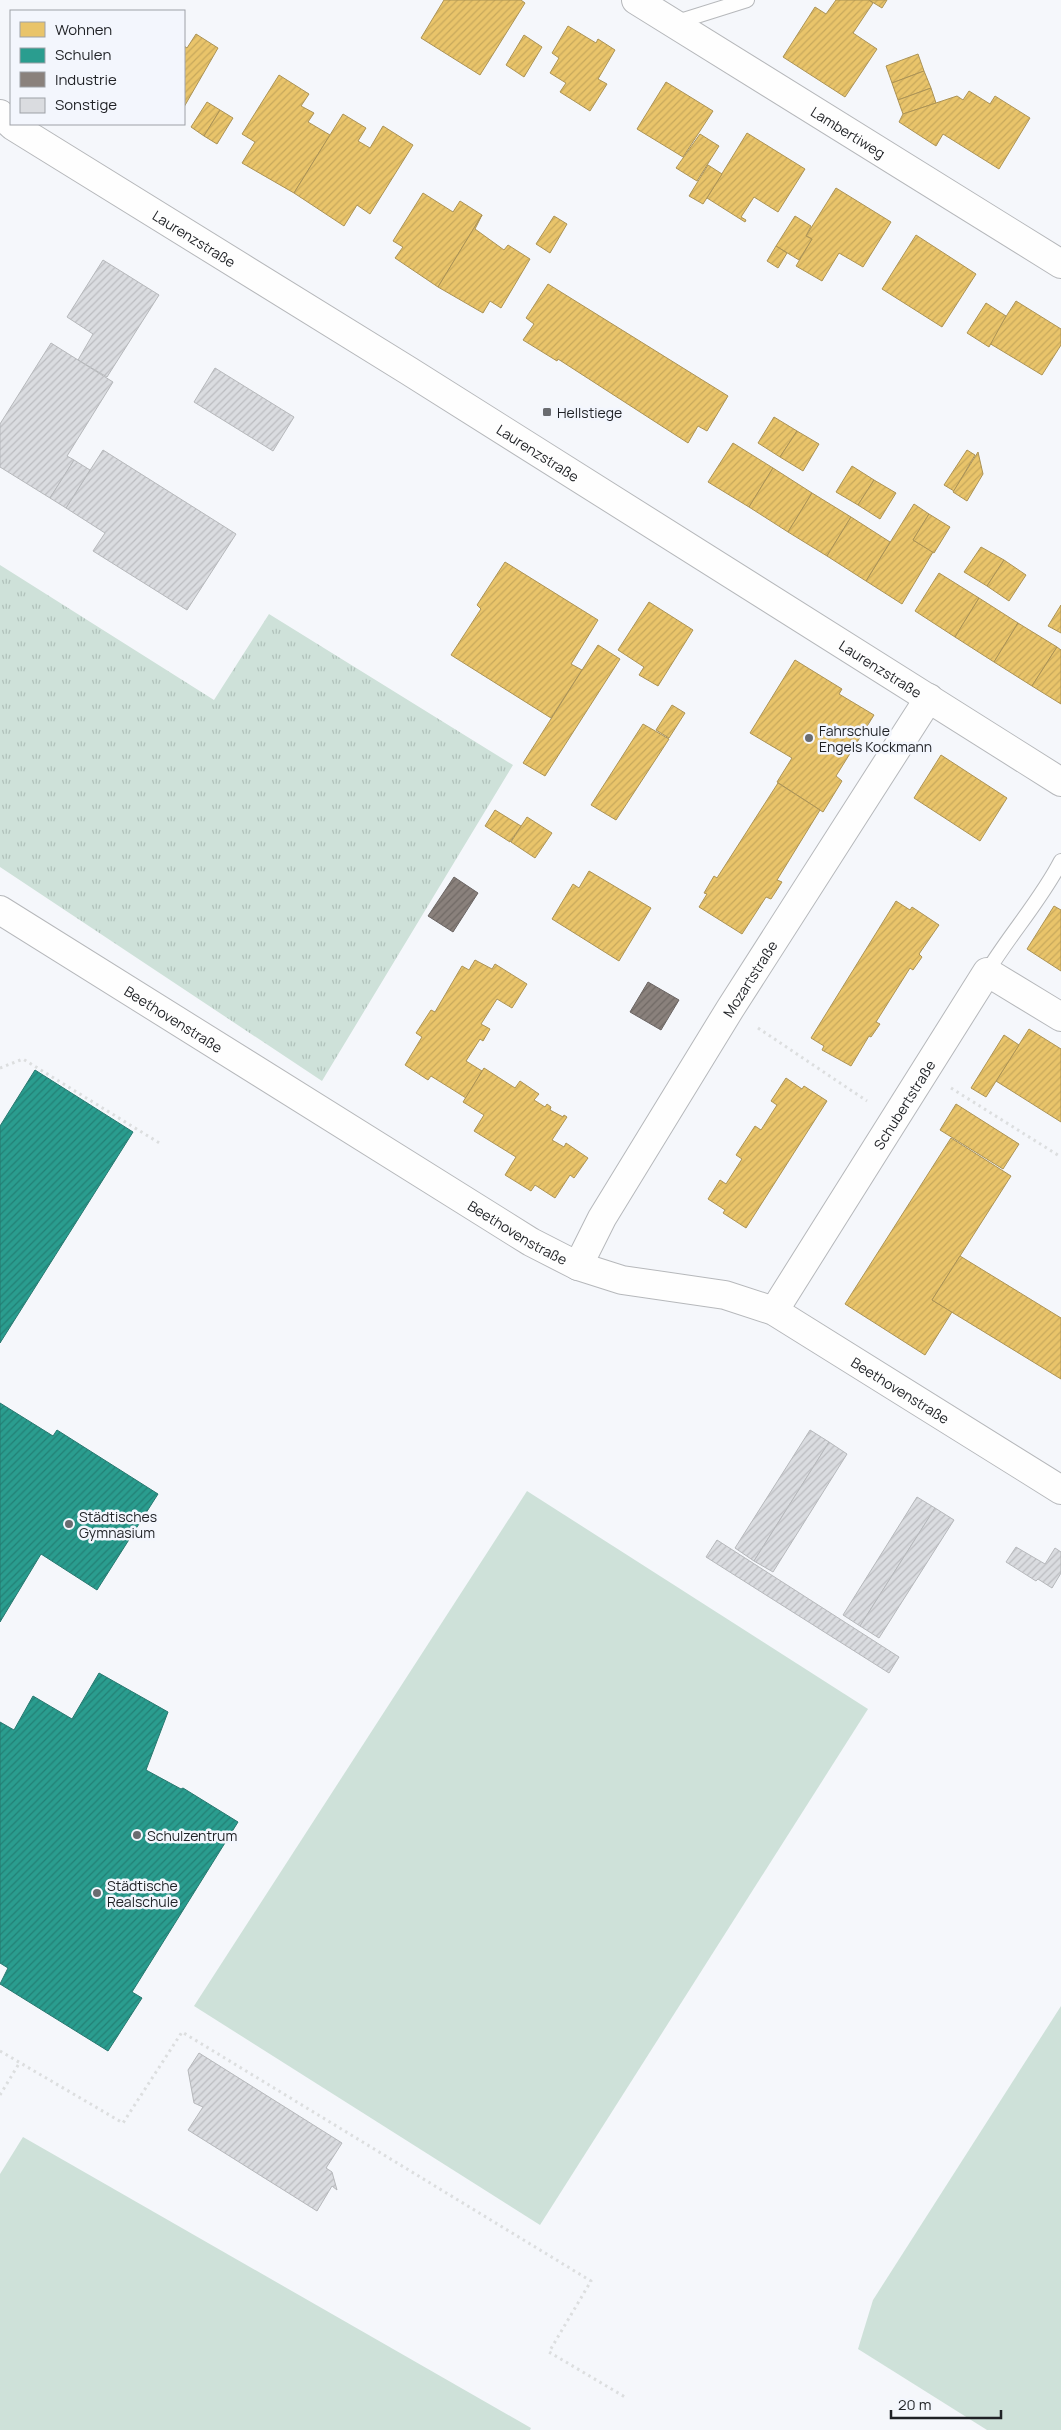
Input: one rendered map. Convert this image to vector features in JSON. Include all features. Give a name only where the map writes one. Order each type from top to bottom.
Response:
[{"type":"street","name":"Lambertiweg","points":[[636,0],[1061,264]]},
{"type":"street","name":"Laurenzstraße","points":[[10,125],[409,371],[1061,782]]},
{"type":"street","name":"Mozartstraße","points":[[578,1266],[602,1218],[730,1009],[929,698]]},
{"type":"street","name":"Beethovenstraße","points":[[0,910],[531,1242],[578,1266],[622,1280],[725,1296],[774,1311],[1061,1490]]},
{"type":"street","points":[[987,972],[1061,1017]]},
{"type":"street","name":"Schubertstraße","points":[[774,1311],[987,972]]},
{"type":"lane","points":[[674,23],[746,0]]},
{"type":"lane","points":[[987,972],[1009,936],[1056,886],[1061,861]]},
{"type":"path","points":[[730,1009],[895,1119]]},
{"type":"path","points":[[0,1068],[23,1059],[161,1144]]},
{"type":"path","points":[[925,1071],[1061,1156]]},
{"type":"path","points":[[0,2051],[122,2123],[182,2032],[591,2280],[549,2352],[625,2397]]},
{"type":"path","points":[[0,2095],[20,2062]]},
{"type":"green space","points":[[0,565],[214,700],[269,614],[513,765],[322,1081],[0,867]]},
{"type":"green space","points":[[527,1491],[868,1709],[540,2225],[194,2006]]},
{"type":"green space","points":[[1061,2006],[1061,2430],[987,2430],[858,2349],[873,2300]]},
{"type":"green space","points":[[23,2137],[531,2428],[530,2430],[0,2430],[0,2174]]},
{"type":"building: Wohnen","points":[[444,0],[521,0],[525,3],[480,75],[421,38]]},
{"type":"building: Wohnen","points":[[836,0],[869,0],[873,3],[853,33],[877,49],[845,97],[783,57],[815,7],[826,14]]},
{"type":"building: Wohnen","points":[[869,0],[887,0],[882,8]]},
{"type":"building: Wohnen","points":[[568,26],[596,43],[598,39],[615,50],[598,79],[607,84],[590,111],[560,92],[566,83],[550,73],[559,58],[552,53]]},
{"type":"building: Wohnen","points":[[196,34],[218,48],[185,105],[185,47],[187,48]]},
{"type":"building: Wohnen","points":[[524,35],[542,47],[524,77],[506,65]]},
{"type":"building: Wohnen","points":[[918,54],[924,71],[892,83],[886,66]]},
{"type":"building: Wohnen","points":[[924,71],[931,88],[898,100],[892,83]]},
{"type":"building: Wohnen","points":[[279,75],[309,94],[301,106],[314,113],[308,122],[330,135],[294,193],[242,163],[255,142],[242,134]]},
{"type":"building: Wohnen","points":[[666,82],[713,111],[683,157],[637,129]]},
{"type":"building: Wohnen","points":[[931,88],[936,103],[903,114],[898,100]]},
{"type":"building: Wohnen","points":[[969,91],[990,104],[995,96],[1030,118],[999,169],[943,134],[936,146],[899,122],[903,114],[957,96],[963,100]]},
{"type":"building: Wohnen","points":[[207,102],[220,110],[204,136],[191,127]]},
{"type":"building: Wohnen","points":[[220,110],[233,118],[217,144],[204,136]]},
{"type":"building: Wohnen","points":[[343,114],[366,128],[358,141],[370,148],[383,126],[413,145],[370,214],[357,205],[344,226],[294,193]]},
{"type":"building: Wohnen","points":[[747,133],[805,169],[778,212],[754,197],[741,217],[746,220],[745,222],[707,198]]},
{"type":"building: Wohnen","points":[[700,134],[719,146],[697,181],[676,168]]},
{"type":"building: Wohnen","points":[[708,165],[722,174],[703,204],[689,196]]},
{"type":"building: Wohnen","points":[[836,188],[891,222],[863,267],[839,253],[822,281],[796,266],[812,239],[806,236]]},
{"type":"building: Wohnen","points":[[423,193],[453,212],[460,201],[482,215],[438,287],[395,258],[403,247],[393,241]]},
{"type":"building: Wohnen","points":[[482,215],[475,229],[504,250],[508,245],[530,259],[501,308],[490,301],[483,313],[438,287]]},
{"type":"building: Wohnen","points":[[554,216],[567,224],[550,253],[536,244]]},
{"type":"building: Wohnen","points":[[795,216],[811,226],[806,236],[812,239],[799,260],[776,246]]},
{"type":"building: Wohnen","points":[[916,235],[976,274],[942,327],[882,289]]},
{"type":"building: Wohnen","points":[[776,246],[787,253],[778,268],[767,261]]},
{"type":"building: Wohnen","points":[[548,284],[728,396],[707,431],[698,426],[688,443],[558,359],[557,361],[523,340],[534,324],[526,318]]},
{"type":"building: Wohnen","points":[[1016,301],[1061,329],[1061,345],[1042,375],[989,343]]},
{"type":"building: Wohnen","points":[[986,303],[1006,316],[989,347],[967,333]]},
{"type":"building: Wohnen","points":[[774,417],[797,431],[780,457],[758,443]]},
{"type":"building: Wohnen","points":[[797,431],[819,444],[803,471],[780,457]]},
{"type":"building: Wohnen","points":[[733,443],[773,468],[749,507],[708,482]]},
{"type":"building: Wohnen","points":[[967,450],[975,455],[954,491],[944,485]]},
{"type":"building: Wohnen","points":[[978,452],[983,474],[967,501],[953,492]]},
{"type":"building: Wohnen","points":[[852,466],[874,480],[858,505],[836,492]]},
{"type":"building: Wohnen","points":[[773,468],[812,493],[788,532],[749,507]]},
{"type":"building: Wohnen","points":[[874,480],[896,493],[880,519],[858,505]]},
{"type":"building: Wohnen","points":[[812,493],[851,517],[827,556],[788,532]]},
{"type":"building: Wohnen","points":[[914,504],[929,514],[913,540],[933,552],[902,604],[866,581]]},
{"type":"building: Wohnen","points":[[929,514],[950,527],[934,553],[913,540]]},
{"type":"building: Wohnen","points":[[851,517],[890,542],[866,581],[827,556]]},
{"type":"building: Wohnen","points":[[981,547],[1004,560],[987,586],[964,572]]},
{"type":"building: Wohnen","points":[[1004,560],[1026,575],[1009,601],[987,586]]},
{"type":"building: Wohnen","points":[[505,562],[598,620],[571,664],[582,670],[551,718],[451,655],[481,609],[477,605]]},
{"type":"building: Wohnen","points":[[939,573],[979,598],[955,637],[915,611]]},
{"type":"building: Wohnen","points":[[979,598],[1018,623],[994,662],[955,637]]},
{"type":"building: Wohnen","points":[[649,602],[693,630],[658,686],[639,675],[644,667],[618,650]]},
{"type":"building: Wohnen","points":[[1061,605],[1061,633],[1048,626]]},
{"type":"building: Wohnen","points":[[1018,623],[1057,647],[1032,686],[994,662]]},
{"type":"building: Wohnen","points":[[598,645],[620,659],[545,776],[523,763]]},
{"type":"building: Wohnen","points":[[1057,647],[1061,650],[1061,704],[1032,686]]},
{"type":"building: Wohnen","name":"Fahrschule Engels Kockmann","points":[[795,660],[842,689],[839,694],[874,715],[836,776],[842,781],[823,812],[777,782],[792,758],[750,733]]},
{"type":"building: Wohnen","points":[[672,705],[685,713],[669,738],[656,730]]},
{"type":"building: Wohnen","points":[[643,724],[669,739],[616,820],[591,805]]},
{"type":"building: Wohnen","points":[[941,755],[1007,798],[980,841],[914,798]]},
{"type":"building: Wohnen","points":[[778,783],[820,810],[777,880],[782,882],[771,899],[766,897],[742,934],[699,907],[707,894],[704,893],[714,876],[717,878]]},
{"type":"building: Wohnen","points":[[495,810],[521,826],[510,842],[485,826]]},
{"type":"building: Wohnen","points":[[527,817],[552,833],[535,858],[511,842]]},
{"type":"building: Wohnen","points":[[589,871],[651,908],[619,961],[552,919],[573,884],[579,888]]},
{"type":"building: Wohnen","points":[[896,901],[910,910],[912,907],[939,925],[919,954],[922,957],[913,970],[910,968],[876,1022],[880,1024],[871,1037],[869,1036],[851,1066],[822,1050],[824,1046],[811,1038]]},
{"type":"building: Wohnen","points":[[1054,906],[1061,910],[1061,971],[1027,949]]},
{"type":"building: Wohnen","points":[[475,960],[492,969],[495,964],[527,984],[512,1008],[497,999],[481,1024],[490,1029],[483,1041],[480,1039],[466,1061],[482,1071],[466,1098],[431,1076],[428,1080],[405,1065],[422,1037],[416,1033],[431,1010],[435,1012],[462,966],[469,970]]},
{"type":"building: Wohnen","points":[[1029,1029],[1061,1049],[1061,1122],[996,1081]]},
{"type":"building: Wohnen","points":[[1004,1035],[1019,1045],[986,1097],[971,1088]]},
{"type":"building: Wohnen","points":[[484,1068],[515,1088],[520,1081],[539,1094],[534,1100],[545,1107],[547,1104],[551,1107],[550,1110],[563,1117],[564,1115],[567,1117],[552,1140],[564,1147],[566,1143],[588,1158],[574,1178],[570,1175],[555,1198],[535,1185],[531,1191],[505,1175],[516,1157],[474,1131],[484,1115],[463,1102]]},
{"type":"building: Wohnen","points":[[786,1078],[802,1089],[804,1086],[827,1101],[746,1228],[723,1213],[725,1210],[708,1199],[720,1180],[726,1184],[742,1159],[736,1155],[755,1126],[761,1130],[777,1105],[771,1101]]},
{"type":"building: Wohnen","points":[[956,1104],[1019,1144],[1003,1169],[940,1130]]},
{"type":"building: Wohnen","points":[[951,1138],[1011,1176],[932,1300],[952,1312],[925,1355],[845,1304]]},
{"type":"building: Wohnen","points":[[960,1256],[1061,1318],[1061,1379],[932,1300]]},
{"type":"building: Schulen","points":[[35,1070],[133,1132],[0,1343],[0,1126]]},
{"type":"building: Schulen","name":"Städtisches Gymnasium","points":[[0,1403],[53,1436],[57,1430],[158,1494],[97,1590],[41,1554],[0,1622]]},
{"type":"building: Schulen","name":"Städtische Realschule","points":[[99,1673],[168,1712],[146,1770],[181,1789],[183,1788],[238,1822],[132,1992],[142,1998],[108,2051],[0,1984],[8,1968],[0,1963],[0,1722],[14,1730],[33,1696],[72,1719]]},
{"type":"building: Industrie","points":[[454,877],[478,893],[453,932],[428,916]]},
{"type":"building: Industrie","points":[[648,982],[679,1000],[661,1030],[630,1012]]},
{"type":"building: Sonstige","points":[[103,260],[159,295],[107,377],[78,360],[93,334],[67,317]]},
{"type":"building: Sonstige","points":[[51,343],[113,382],[67,456],[74,460],[50,498],[0,467],[0,424]]},
{"type":"building: Sonstige","points":[[215,368],[294,417],[273,451],[194,402]]},
{"type":"building: Sonstige","points":[[103,450],[236,534],[187,610],[93,551],[105,533],[66,508]]},
{"type":"building: Sonstige","points":[[74,460],[90,470],[66,508],[50,498]]},
{"type":"building: Sonstige","points":[[810,1430],[829,1442],[754,1561],[735,1548]]},
{"type":"building: Sonstige","points":[[829,1442],[847,1454],[773,1572],[754,1561]]},
{"type":"building: Sonstige","points":[[917,1497],[935,1508],[860,1626],[843,1615]]},
{"type":"building: Sonstige","points":[[935,1508],[954,1520],[879,1638],[860,1626]]},
{"type":"building: Sonstige","points":[[717,1540],[899,1657],[889,1673],[706,1557]]},
{"type":"building: Sonstige","points":[[1016,1547],[1045,1564],[1055,1548],[1061,1552],[1061,1573],[1052,1588],[1038,1579],[1036,1581],[1006,1562]]},
{"type":"building: Sonstige","points":[[199,2053],[342,2143],[326,2168],[332,2172],[337,2190],[332,2186],[317,2211],[188,2130],[203,2107],[194,2103],[188,2070]]},
{"type":"place","name":"Hellstiege","points":[[547,412]]},
{"type":"place","name":"Fahrschule Engels Kockmann","points":[[809,738]]},
{"type":"place","name":"Städtisches Gymnasium","points":[[69,1524]]},
{"type":"place","name":"Schulzentrum","points":[[137,1835]]},
{"type":"place","name":"Städtische Realschule","points":[[97,1893]]}]
